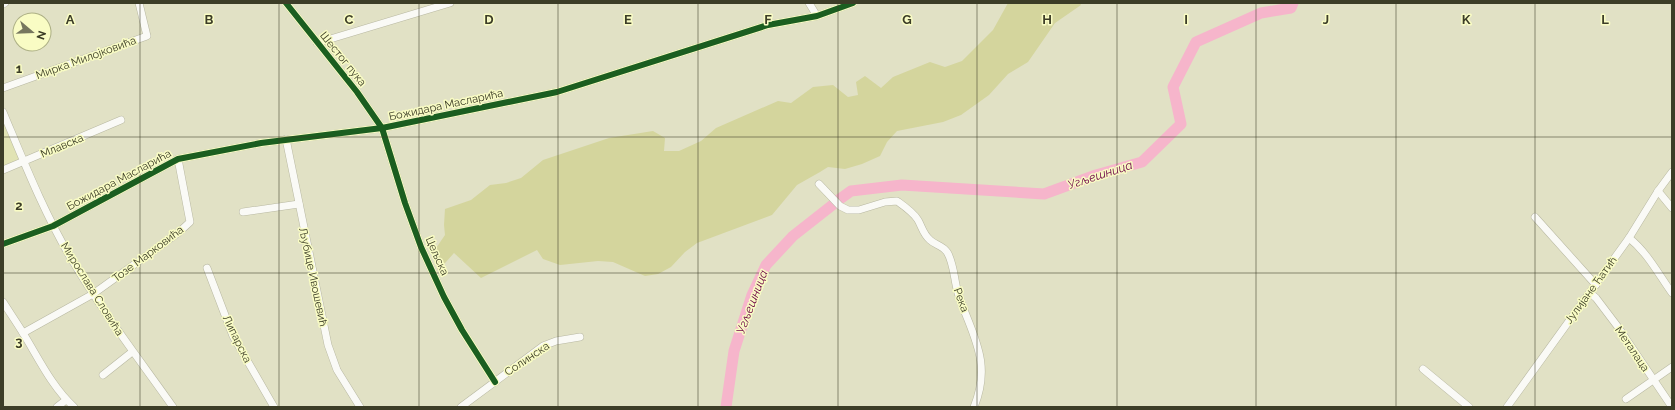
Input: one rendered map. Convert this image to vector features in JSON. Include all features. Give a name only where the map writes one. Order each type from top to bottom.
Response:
[{"type":"street","name":"Мирка Милојковића","points":[[3,88],[147,36],[139,3]]},
{"type":"street","name":"Шестог пука","points":[[286,3],[357,92],[382,128]]},
{"type":"street","points":[[317,43],[450,3]]},
{"type":"street","points":[[809,3],[817,16]]},
{"type":"street","name":"Божидара Масларића","points":[[3,244],[53,226],[178,159],[286,139],[382,128],[557,92],[768,25],[817,16],[853,3]]},
{"type":"street","name":"Мирослава Словића","points":[[3,112],[53,226],[93,294],[132,352],[173,407]]},
{"type":"street","name":"Млавска","points":[[3,170],[121,120]]},
{"type":"street","name":"Цељска","points":[[382,128],[405,203],[421,247],[462,330],[495,382]]},
{"type":"street","name":"Љубице Ивошевић","points":[[286,139],[328,345],[337,370],[360,407]]},
{"type":"street","name":"Тозе Марковића","points":[[23,333],[93,294],[178,233],[190,222],[178,159]]},
{"type":"street","name":"Јулијане Ћатић","points":[[1508,407],[1629,238],[1658,190],[1672,172]]},
{"type":"street","name":"Река","points":[[819,184],[840,206],[848,210],[859,210],[885,202],[897,201],[908,209],[918,220],[924,236],[932,242],[944,247],[948,254],[959,295],[980,351],[980,382],[974,407]]},
{"type":"street","points":[[1658,190],[1672,208]]},
{"type":"street","points":[[243,212],[299,204]]},
{"type":"street","points":[[1535,217],[1596,284]]},
{"type":"street","points":[[1629,238],[1646,256],[1672,293]]},
{"type":"street","name":"Липарска","points":[[207,268],[233,336],[274,407]]},
{"type":"street","name":"Металаца","points":[[1590,293],[1596,298],[1618,327],[1672,407]]},
{"type":"street","points":[[3,302],[23,333],[39,363],[66,400],[74,407]]},
{"type":"street","name":"Солинска","points":[[461,407],[543,346],[556,341],[580,337]]},
{"type":"street","points":[[103,375],[132,352]]},
{"type":"street","points":[[1626,400],[1672,367]]},
{"type":"street","points":[[1423,369],[1469,407]]},
{"type":"street","points":[[56,407],[66,400]]},
{"type":"shaded area","points":[[1008,3],[1080,3],[1081,5],[1055,23],[1028,62],[1008,74],[989,95],[961,115],[943,122],[897,131],[887,142],[880,156],[862,164],[845,169],[828,167],[797,185],[772,215],[697,243],[685,252],[671,267],[658,274],[645,276],[613,262],[598,261],[560,265],[543,259],[537,250],[481,278],[454,253],[438,271],[432,254],[445,235],[445,209],[471,200],[490,185],[506,183],[521,178],[543,160],[609,138],[653,131],[665,138],[664,151],[679,151],[701,141],[716,128],[778,101],[791,103],[813,87],[833,85],[848,97],[858,95],[856,82],[865,76],[881,88],[893,77],[930,62],[945,67],[962,61],[993,30]]},
{"type":"shaded area","points":[[3,112],[24,162],[3,170]]},
{"type":"waterway","name":"Угљешница","points":[[837,201],[851,191],[902,185],[1044,194],[1096,175],[1142,162],[1181,124],[1173,87],[1196,42],[1261,13],[1291,8],[1293,3]]},
{"type":"waterway","name":"Угљешница","points":[[726,407],[734,351],[752,295],[766,265],[793,236],[835,203]]},
{"type":"cycle path","points":[[286,3],[357,92],[382,128],[405,203],[421,247],[444,297],[462,330],[495,382]]},
{"type":"cycle path","points":[[3,244],[53,226],[178,159],[261,143],[382,128],[557,92],[768,25],[817,16],[853,3]]}]
